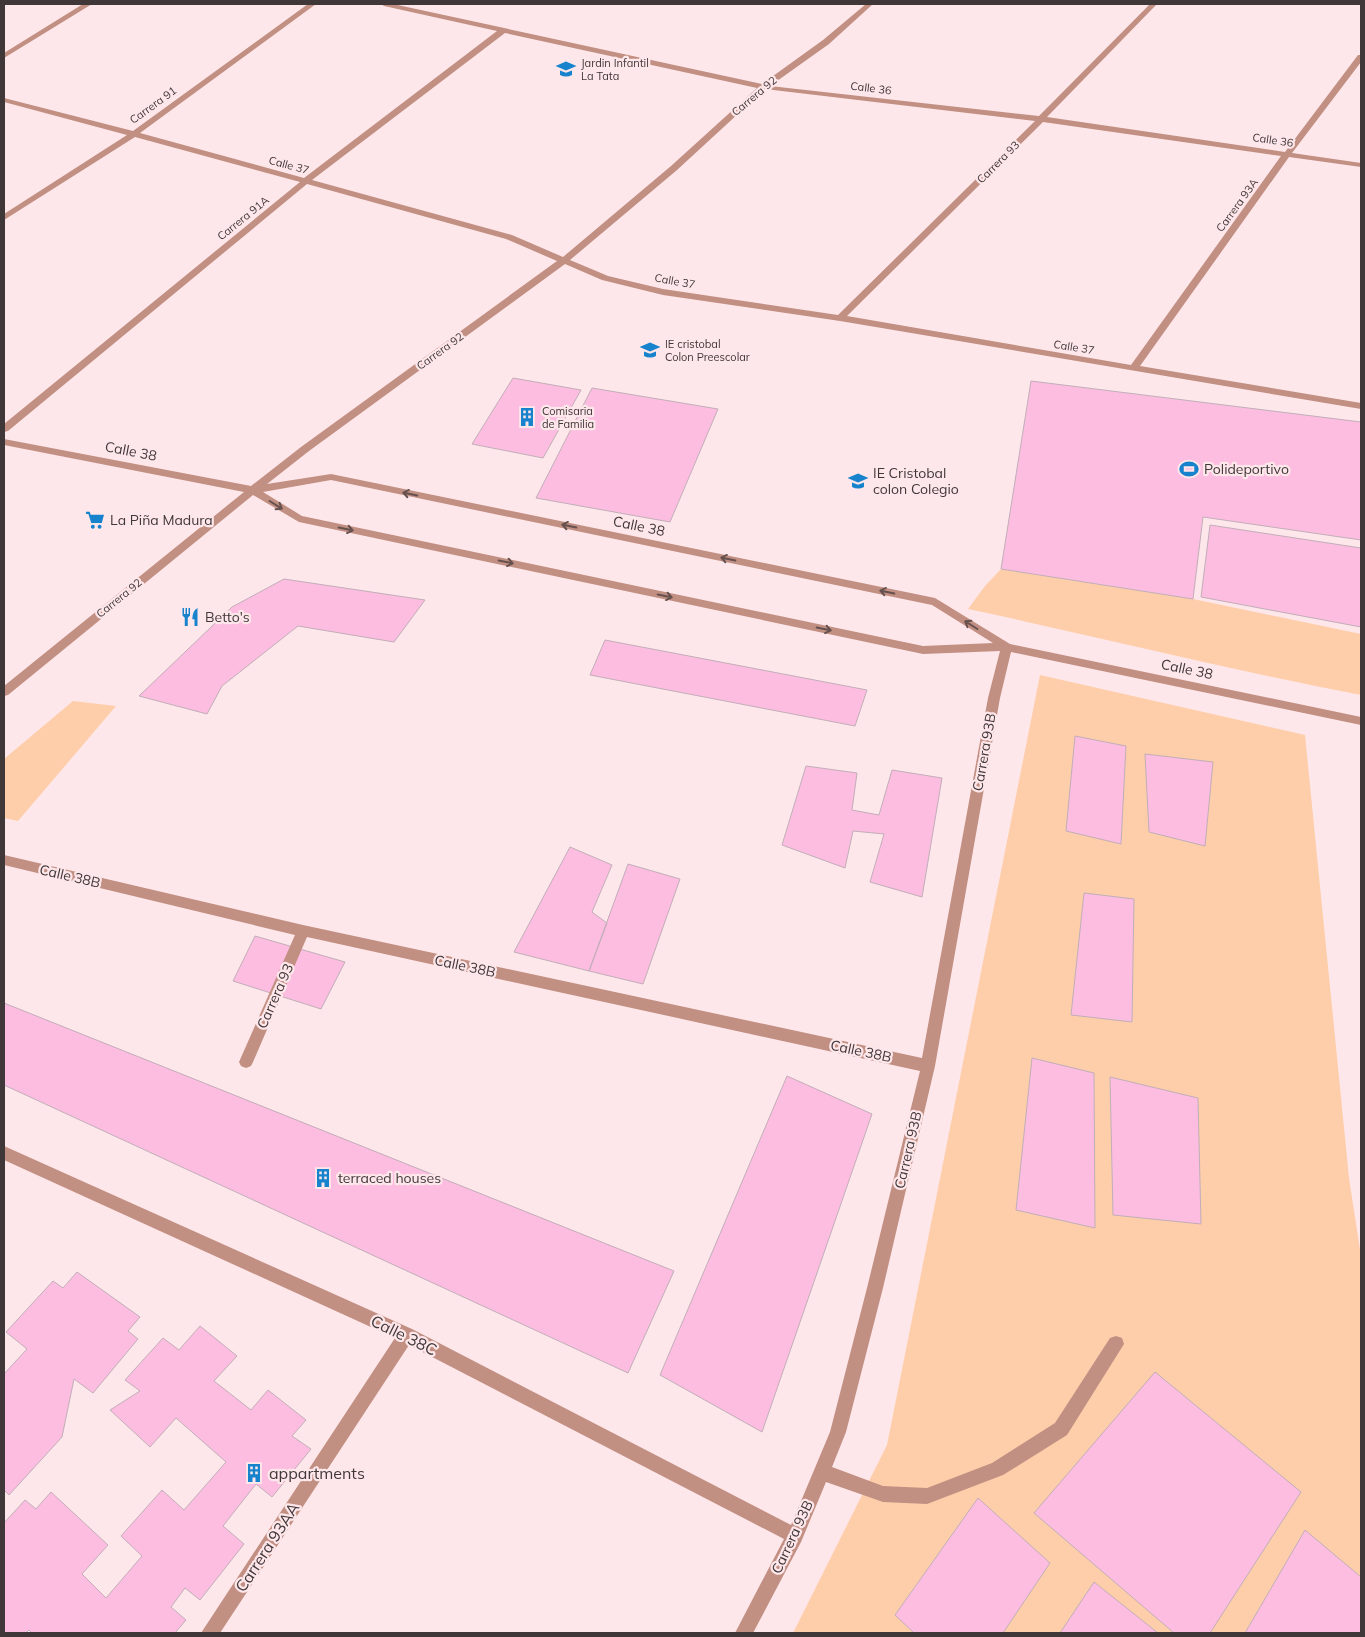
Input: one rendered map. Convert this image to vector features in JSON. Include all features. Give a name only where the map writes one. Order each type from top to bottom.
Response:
[{"type":"street","points":[[4,56],[88,4]]},
{"type":"street","name":"Carrera 91","points":[[4,218],[134,134],[312,4]]},
{"type":"street","name":"Calle 36","points":[[384,4],[763,87],[1041,119],[1361,164]]},
{"type":"street","name":"Carrera 92","points":[[4,692],[181,546],[305,449],[563,262],[674,168],[763,87],[826,42],[870,4]]},
{"type":"street","name":"Carrera 93","points":[[840,318],[1154,4]]},
{"type":"street","name":"Carrera 91A","points":[[4,429],[306,181],[502,31]]},
{"type":"street","name":"Carrera 93A","points":[[1134,368],[1287,154],[1361,57]]},
{"type":"street","name":"Calle 37","points":[[4,100],[509,238],[605,278],[663,292],[840,318],[1361,406]]},
{"type":"street","name":"Calle 38","points":[[4,442],[254,490],[331,477],[935,602],[1007,647]]},
{"type":"street","name":"Calle 38","points":[[254,490],[299,519],[913,648],[923,650],[1007,647],[1361,721]]},
{"type":"street","name":"Carrera 93B","points":[[744,1633],[795,1536],[838,1432],[875,1288],[928,1066],[994,698],[1007,647]]},
{"type":"street","name":"Calle 38B","points":[[4,860],[303,931],[928,1066]]},
{"type":"street","name":"Carrera 93","points":[[246,1062],[303,931]]},
{"type":"street","name":"Calle 38C","points":[[4,1152],[406,1335],[795,1536]]},
{"type":"street","name":"Carrera 93AA","points":[[210,1633],[406,1335]]},
{"type":"street","points":[[821,1472],[883,1494],[927,1496],[996,1469],[1061,1429],[1116,1344]]},
{"type":"shaded area","points":[[1001,569],[1193,599],[1361,634],[1361,695],[968,609],[985,586]]},
{"type":"shaded area","points":[[1040,675],[1305,735],[1349,1178],[1361,1256],[1361,1633],[793,1633],[887,1445]]},
{"type":"shaded area","points":[[73,701],[116,706],[18,821],[4,818],[4,759]]},
{"type":"building","name":"Comisaria de Familia","points":[[513,378],[581,390],[543,458],[472,444]]},
{"type":"building","name":"Polideportivo","points":[[1031,381],[1361,422],[1361,540],[1203,517],[1193,599],[1001,569]]},
{"type":"building","points":[[592,388],[718,409],[670,522],[536,498]]},
{"type":"building","points":[[1210,525],[1361,548],[1361,627],[1201,597]]},
{"type":"building","points":[[284,579],[425,600],[394,642],[298,626],[222,686],[207,714],[139,696],[232,607]]},
{"type":"building","points":[[605,640],[867,690],[855,726],[590,675]]},
{"type":"building","points":[[1075,736],[1126,746],[1121,844],[1066,831]]},
{"type":"building","points":[[1145,754],[1213,762],[1205,846],[1149,832]]},
{"type":"building","points":[[806,766],[857,773],[852,810],[879,815],[892,770],[942,778],[922,897],[870,882],[884,834],[853,831],[845,868],[782,845]]},
{"type":"building","points":[[570,847],[612,865],[592,912],[607,923],[589,971],[514,952]]},
{"type":"building","points":[[628,864],[680,879],[643,984],[589,971]]},
{"type":"building","points":[[1084,893],[1134,899],[1132,1022],[1071,1015]]},
{"type":"building","points":[[255,936],[345,962],[321,1009],[233,981]]},
{"type":"building","name":"terraced houses","points":[[4,1003],[674,1271],[628,1373],[4,1085]]},
{"type":"building","points":[[1032,1058],[1094,1073],[1095,1228],[1016,1210]]},
{"type":"building","points":[[787,1076],[872,1114],[762,1432],[660,1375]]},
{"type":"building","points":[[1110,1077],[1198,1098],[1201,1224],[1113,1215]]},
{"type":"building","points":[[77,1272],[140,1317],[128,1331],[138,1339],[93,1393],[74,1379],[62,1437],[9,1495],[4,1490],[4,1374],[27,1349],[6,1332],[53,1281],[63,1288]]},
{"type":"building","name":"appartments","points":[[200,1326],[237,1356],[214,1381],[251,1410],[268,1390],[306,1420],[292,1436],[311,1449],[272,1497],[256,1484],[223,1526],[244,1544],[200,1600],[185,1588],[171,1607],[186,1620],[175,1633],[32,1633],[29,1630],[26,1633],[4,1633],[4,1523],[25,1500],[36,1509],[51,1492],[108,1545],[82,1574],[106,1598],[142,1556],[121,1536],[162,1490],[184,1510],[226,1462],[176,1418],[150,1447],[110,1410],[140,1391],[125,1380],[163,1338],[179,1350]]},
{"type":"building","points":[[1155,1372],[1301,1492],[1210,1633],[1174,1633],[1034,1513]]},
{"type":"building","points":[[978,1498],[1050,1563],[1003,1633],[914,1633],[895,1615]]},
{"type":"building","points":[[1305,1530],[1361,1577],[1361,1633],[1245,1633]]},
{"type":"building","points":[[1094,1582],[1158,1633],[1060,1633]]},
{"type":"place","name":"Jardin Infantil La Tata","points":[[566,69]]},
{"type":"place","name":"IE cristobal Colon Preescolar","points":[[650,350]]},
{"type":"place","name":"Comisaria de Familia","points":[[527,417]]},
{"type":"place","name":"Polideportivo","points":[[1189,469]]},
{"type":"place","name":"IE Cristobal colon Colegio","points":[[858,481]]},
{"type":"place","name":"La Piña Madura","points":[[95,520]]},
{"type":"place","name":"Betto's","points":[[190,617]]},
{"type":"place","name":"terraced houses","points":[[323,1178]]},
{"type":"place","name":"appartments","points":[[254,1473]]}]
